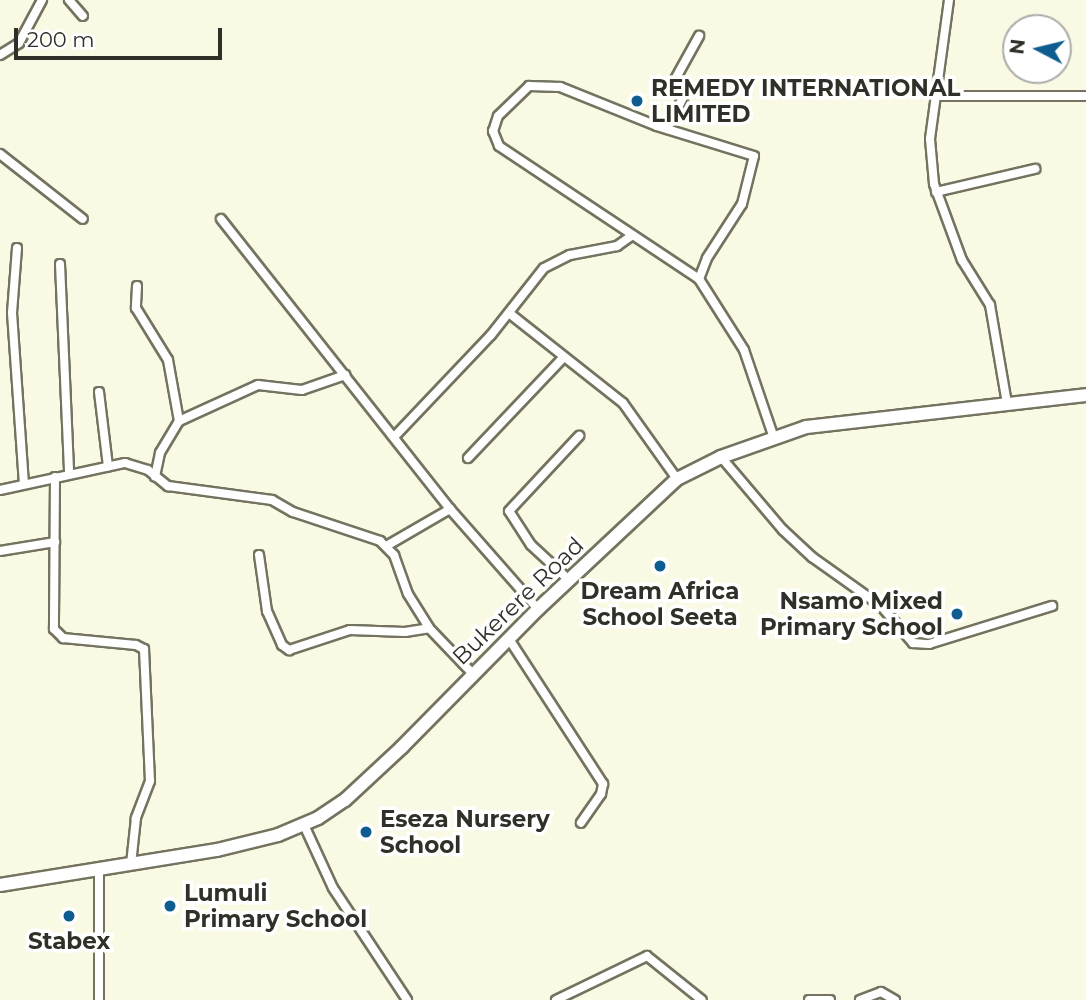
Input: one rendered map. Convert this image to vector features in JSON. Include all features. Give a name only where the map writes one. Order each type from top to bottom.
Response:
[{"type":"main road","name":"Bukerere Road","points":[[0,885],[251,843],[303,825],[367,780],[472,673],[677,479],[721,457],[773,435],[1086,395]]},
{"type":"street","points":[[0,55],[19,43],[42,0]]},
{"type":"street","points":[[69,0],[83,16]]},
{"type":"street","points":[[949,0],[930,139],[936,192],[962,260],[990,305],[1007,403]]},
{"type":"street","points":[[667,129],[684,96],[673,83],[699,36]]},
{"type":"street","points":[[699,279],[706,258],[742,204],[755,158],[667,129],[571,90],[539,85],[522,92],[494,125],[499,146],[630,237],[699,279],[744,350],[773,435]]},
{"type":"street","points":[[935,96],[1086,96]]},
{"type":"street","points":[[0,154],[83,219]]},
{"type":"street","points":[[936,192],[1035,169]]},
{"type":"street","points":[[221,219],[450,509],[538,609]]},
{"type":"street","points":[[395,436],[509,313],[544,268],[570,255],[617,246],[630,237]]},
{"type":"street","points":[[17,248],[12,313],[24,484]]},
{"type":"street","points":[[60,264],[58,292],[69,474]]},
{"type":"street","points":[[137,286],[136,308],[168,360],[179,422]]},
{"type":"street","points":[[509,313],[562,359],[623,403],[677,479]]},
{"type":"street","points":[[468,458],[562,359]]},
{"type":"street","points":[[155,476],[160,453],[179,422],[258,385],[302,390],[345,375]]},
{"type":"street","points":[[99,392],[108,466]]},
{"type":"street","points":[[570,581],[531,545],[509,511],[579,436]]},
{"type":"street","points":[[721,457],[783,530],[881,606],[913,643],[929,644],[1052,606]]},
{"type":"street","points":[[0,490],[125,463],[155,476],[168,486],[272,500],[293,512],[387,545],[408,594],[429,628],[472,673]]},
{"type":"street","points":[[55,477],[57,634],[144,649],[150,781],[136,818],[131,864]]},
{"type":"street","points":[[387,545],[450,509]]},
{"type":"street","points":[[0,551],[55,542]]},
{"type":"street","points":[[259,555],[267,611],[282,645],[289,650],[350,630],[405,632],[429,628]]},
{"type":"street","points":[[509,639],[603,784],[601,794],[581,824]]},
{"type":"street","points":[[303,825],[333,888],[407,1000]]},
{"type":"street","points":[[99,870],[99,1000]]},
{"type":"street","points":[[556,1000],[647,956],[702,1000]]},
{"type":"street","points":[[860,1000],[881,992],[895,1000]]},
{"type":"street","points":[[808,1000],[830,1000]]},
{"type":"place","name":"REMEDY INTERNATIONAL LIMITED","points":[[637,101]]},
{"type":"place","name":"Dream Africa School Seeta","points":[[660,566]]},
{"type":"place","name":"Nsamo Mixed Primary School","points":[[957,614]]},
{"type":"place","name":"Eseza Nursery School","points":[[366,832]]},
{"type":"place","name":"Lumuli Primary School","points":[[170,906]]},
{"type":"place","name":"Stabex","points":[[69,916]]}]
